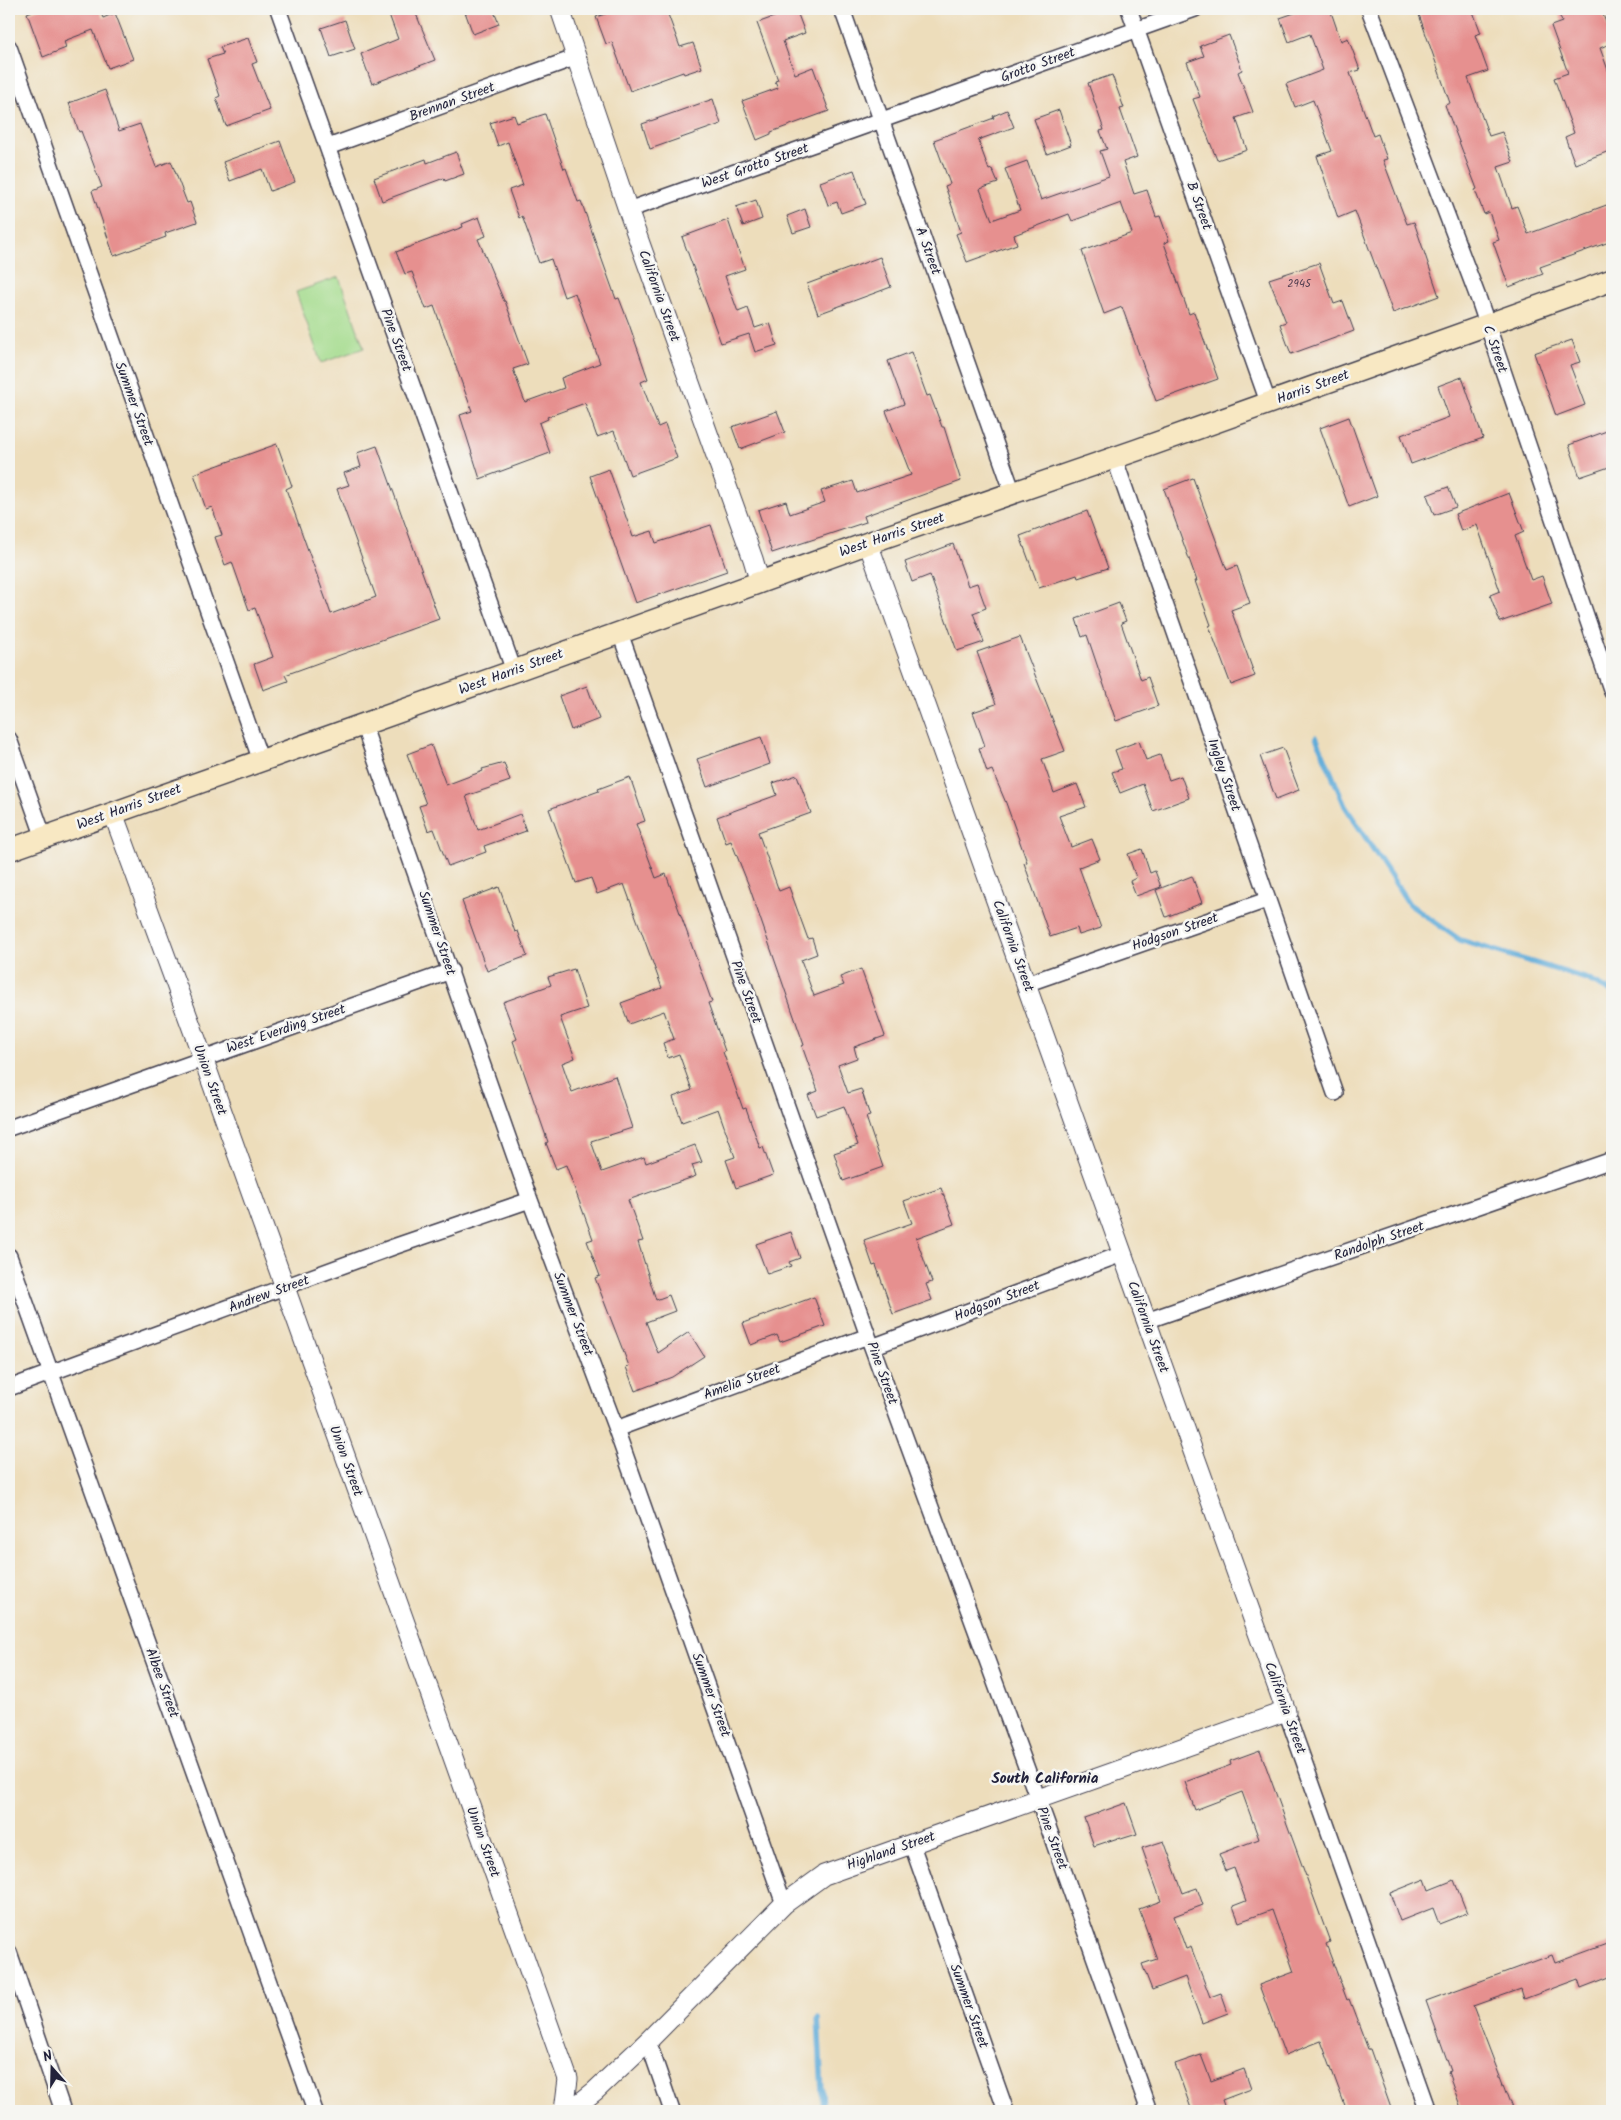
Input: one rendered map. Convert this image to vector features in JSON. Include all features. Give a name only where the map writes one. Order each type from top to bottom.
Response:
[{"type":"main road","name":"Harris Street","points":[[1013,493],[1612,280]]},
{"type":"main road","name":"West Harris Street","points":[[9,850],[1013,493]]},
{"type":"street","name":"Pine Street","points":[[278,9],[514,671]]},
{"type":"street","name":"California Street","points":[[560,9],[628,210],[750,550],[760,583]]},
{"type":"street","name":"A Street","points":[[842,9],[1013,493]]},
{"type":"street","name":"B Street","points":[[1129,9],[1268,402]]},
{"type":"street","name":"Grotto Street","points":[[882,120],[1195,9]]},
{"type":"street","name":"C Street","points":[[1369,9],[1488,325],[1612,692]]},
{"type":"street","name":"Summer Street","points":[[9,47],[261,761]]},
{"type":"street","name":"Brennan Street","points":[[328,147],[577,57]]},
{"type":"street","name":"West Grotto Street","points":[[628,210],[882,120]]},
{"type":"street","name":"Ingley Street","points":[[1114,457],[1335,1093]]},
{"type":"street","name":"California Street","points":[[868,543],[1428,2111]]},
{"type":"street","name":"Pine Street","points":[[620,633],[870,1342],[1149,2111]]},
{"type":"street","name":"Summer Street","points":[[363,724],[530,1200],[616,1429],[784,1904]]},
{"type":"street","points":[[9,739],[44,838]]},
{"type":"street","name":"Union Street","points":[[113,813],[203,1058],[568,2079],[564,2111]]},
{"type":"street","name":"Hodgson Street","points":[[1026,984],[1267,900]]},
{"type":"street","name":"West Everding Street","points":[[9,1128],[451,971]]},
{"type":"street","name":"Randolph Street","points":[[1146,1321],[1612,1160]]},
{"type":"street","name":"Andrew Street","points":[[9,1388],[396,1246],[530,1200]]},
{"type":"street","name":"Hodgson Street","points":[[870,1342],[1122,1254]]},
{"type":"street","name":"Albee Street","points":[[9,1256],[314,2111]]},
{"type":"street","name":"Amelia Street","points":[[616,1429],[870,1342]]},
{"type":"street","name":"Highland Street","points":[[570,2111],[595,2091],[648,2041],[784,1904],[824,1875],[1286,1711]]},
{"type":"street","name":"Summer Street","points":[[912,1845],[1006,2111]]},
{"type":"street","points":[[9,1952],[63,2111]]},
{"type":"street","points":[[648,2041],[672,2111]]},
{"type":"green space","points":[[339,277],[364,348],[321,363],[296,292]]},
{"type":"building","points":[[38,9],[99,9],[103,18],[115,13],[133,59],[108,68],[93,30],[64,41],[66,48],[43,57],[27,13]]},
{"type":"building","points":[[387,9],[414,9],[435,60],[372,84],[361,54],[398,39]]},
{"type":"building","points":[[464,9],[493,9],[499,24],[473,34]]},
{"type":"building","points":[[620,9],[666,9],[680,47],[693,43],[702,68],[684,74],[683,72],[630,91],[612,42],[606,44],[596,17]]},
{"type":"building","points":[[796,9],[805,33],[783,41],[795,74],[813,67],[829,111],[771,132],[771,134],[757,140],[742,101],[778,88],[775,81],[778,80],[757,23]]},
{"type":"building","points":[[1306,9],[1330,9],[1341,41],[1348,38],[1360,70],[1350,73],[1373,136],[1378,134],[1387,159],[1383,160],[1407,224],[1414,222],[1439,296],[1393,313],[1355,211],[1338,218],[1317,156],[1332,151],[1313,100],[1295,107],[1286,84],[1323,70],[1310,34],[1289,42],[1280,18]]},
{"type":"building","points":[[1417,9],[1472,9],[1481,33],[1475,35],[1488,71],[1468,78],[1489,136],[1502,132],[1513,162],[1498,167],[1512,208],[1517,206],[1528,234],[1612,203],[1612,241],[1540,267],[1543,274],[1509,287],[1493,242],[1499,240],[1489,212],[1484,214],[1475,190],[1477,189],[1445,105],[1450,103]]},
{"type":"building","points":[[1557,9],[1601,9],[1612,39],[1612,43],[1600,48],[1612,81],[1612,150],[1575,164],[1565,137],[1574,133],[1554,78],[1568,73],[1551,26],[1562,22]]},
{"type":"building","points":[[345,20],[355,49],[331,57],[321,28]]},
{"type":"building","points":[[1229,35],[1242,70],[1238,72],[1253,112],[1236,118],[1247,150],[1217,160],[1193,99],[1200,97],[1187,62],[1204,56],[1200,46]]},
{"type":"building","points":[[248,38],[257,62],[252,64],[270,110],[226,126],[216,98],[220,96],[207,59],[223,54],[220,47]]},
{"type":"building","points":[[1112,75],[1124,108],[1120,109],[1137,157],[1123,162],[1134,194],[1147,190],[1156,217],[1160,216],[1169,241],[1164,243],[1189,314],[1194,312],[1218,379],[1156,401],[1122,307],[1104,314],[1082,251],[1132,233],[1121,203],[1072,221],[1069,214],[1014,235],[1017,244],[967,262],[956,234],[961,232],[945,186],[950,184],[934,140],[994,118],[993,116],[1007,110],[1014,127],[978,140],[989,170],[992,169],[998,183],[980,189],[992,220],[1020,210],[1005,169],[1027,161],[1041,200],[1109,176],[1100,151],[1107,149],[1100,131],[1104,130],[1088,83]]},
{"type":"building","points":[[105,90],[119,131],[140,124],[156,167],[171,161],[187,203],[190,202],[197,222],[165,233],[166,237],[114,256],[92,191],[102,187],[69,103]]},
{"type":"building","points":[[713,99],[721,124],[650,149],[642,124]]},
{"type":"building","points":[[1059,110],[1071,145],[1047,154],[1034,119]]},
{"type":"building","points":[[545,114],[564,169],[566,168],[578,202],[581,201],[616,299],[619,298],[629,324],[648,379],[641,382],[658,427],[665,424],[677,458],[630,475],[614,431],[597,437],[585,403],[547,417],[548,419],[539,423],[550,453],[480,479],[460,415],[472,411],[434,306],[426,309],[412,272],[405,274],[396,252],[463,227],[462,224],[479,217],[486,236],[478,239],[505,301],[528,364],[513,369],[525,402],[564,388],[561,378],[600,363],[575,293],[564,297],[551,259],[539,263],[522,216],[519,218],[509,190],[523,185],[508,142],[498,146],[490,123],[514,115],[517,123]]},
{"type":"building","points":[[280,141],[295,182],[270,191],[262,169],[230,181],[223,162]]},
{"type":"building","points":[[456,152],[464,174],[445,181],[444,178],[382,201],[374,178],[426,159],[427,163]]},
{"type":"building","points":[[854,170],[866,204],[841,213],[837,202],[828,205],[820,182]]},
{"type":"building","points":[[756,200],[762,219],[743,226],[736,207]]},
{"type":"building","points":[[805,209],[811,227],[793,233],[787,216]]},
{"type":"building","points":[[728,220],[745,269],[725,276],[738,312],[748,308],[755,328],[770,323],[777,345],[755,352],[749,334],[721,343],[682,237]]},
{"type":"building","points":[[880,257],[891,287],[818,314],[807,284]]},
{"type":"building","points":[[1319,263],[1334,304],[1343,301],[1354,331],[1291,354],[1280,324],[1286,322],[1269,279]]},
{"type":"building","points":[[1572,340],[1580,362],[1570,365],[1585,405],[1556,416],[1534,353]]},
{"type":"building","points":[[911,352],[927,396],[930,395],[942,427],[944,427],[961,481],[864,516],[866,522],[772,553],[758,510],[786,501],[790,514],[825,502],[821,491],[853,481],[857,493],[911,475],[886,411],[904,404],[888,361]]},
{"type":"building","points":[[1462,377],[1483,438],[1411,464],[1401,435],[1449,417],[1438,386]]},
{"type":"building","points":[[777,411],[785,432],[740,449],[732,427]]},
{"type":"building","points":[[1349,417],[1377,496],[1349,507],[1320,428]]},
{"type":"building","points":[[1612,429],[1612,466],[1580,477],[1569,445]]},
{"type":"building","points":[[277,444],[292,486],[286,489],[331,614],[376,597],[337,489],[349,485],[344,473],[361,467],[357,453],[377,446],[439,619],[285,675],[288,681],[263,690],[254,664],[273,657],[255,608],[249,610],[232,562],[225,565],[215,537],[222,535],[212,507],[206,509],[194,474]]},
{"type":"building","points":[[609,469],[633,537],[652,531],[656,543],[711,525],[727,571],[635,603],[590,476]]},
{"type":"building","points":[[1193,478],[1227,570],[1237,566],[1250,603],[1231,610],[1255,676],[1231,685],[1209,626],[1211,625],[1195,581],[1197,581],[1164,489]]},
{"type":"building","points":[[1448,487],[1456,507],[1434,515],[1427,495]]},
{"type":"building","points":[[1509,493],[1524,532],[1515,536],[1531,580],[1542,576],[1552,604],[1500,622],[1490,595],[1500,591],[1477,525],[1461,531],[1455,514]]},
{"type":"building","points":[[1087,511],[1108,568],[1078,578],[1077,575],[1039,588],[1020,536]]},
{"type":"building","points":[[953,544],[968,586],[977,583],[986,608],[973,613],[984,642],[957,651],[930,575],[912,582],[905,562]]},
{"type":"building","points":[[1119,603],[1126,621],[1121,623],[1141,680],[1148,677],[1158,706],[1116,721],[1087,635],[1082,637],[1076,619]]},
{"type":"building","points":[[1020,637],[1065,751],[1042,759],[1054,793],[1077,784],[1086,807],[1059,816],[1071,847],[1092,839],[1100,859],[1079,867],[1101,928],[1079,935],[1077,928],[1050,937],[1024,863],[1027,862],[1006,803],[992,770],[987,772],[979,748],[985,746],[973,712],[996,704],[977,652]]},
{"type":"building","points":[[587,686],[599,719],[571,730],[559,696]]},
{"type":"building","points":[[761,737],[770,764],[707,787],[697,759]]},
{"type":"building","points":[[1139,741],[1146,760],[1160,755],[1169,780],[1181,776],[1189,798],[1153,811],[1143,784],[1120,793],[1112,772],[1122,769],[1115,750]]},
{"type":"building","points":[[431,745],[446,785],[483,771],[482,769],[504,763],[510,781],[466,796],[478,830],[520,814],[526,831],[484,846],[486,852],[448,866],[434,829],[428,831],[419,806],[426,804],[407,754]]},
{"type":"building","points":[[1283,748],[1299,790],[1276,799],[1260,756]]},
{"type":"building","points":[[797,775],[811,813],[758,832],[779,891],[789,887],[808,939],[812,938],[817,954],[801,960],[814,996],[844,985],[840,977],[861,969],[885,1036],[854,1047],[857,1058],[838,1065],[848,1093],[861,1089],[870,1116],[866,1117],[883,1167],[843,1181],[834,1153],[858,1145],[844,1106],[816,1116],[808,1095],[818,1091],[802,1046],[804,1045],[749,886],[731,841],[726,843],[717,817],[777,795],[773,783]]},
{"type":"building","points":[[630,777],[645,821],[636,824],[656,878],[666,874],[712,1002],[708,1003],[743,1109],[746,1108],[760,1148],[763,1147],[773,1175],[736,1188],[726,1160],[735,1157],[718,1109],[682,1122],[673,1097],[692,1090],[679,1054],[668,1058],[663,1043],[674,1039],[664,1011],[629,1024],[621,1003],[662,988],[624,884],[597,894],[591,878],[576,883],[549,809],[599,791],[598,789]]},
{"type":"building","points":[[1142,849],[1150,873],[1155,871],[1161,887],[1136,896],[1130,881],[1136,878],[1128,854]]},
{"type":"building","points":[[1192,876],[1202,903],[1166,917],[1156,890]]},
{"type":"building","points":[[499,887],[515,932],[518,931],[527,956],[487,971],[462,901]]},
{"type":"building","points":[[574,969],[587,1008],[560,1017],[575,1058],[562,1063],[572,1092],[615,1076],[632,1128],[591,1141],[602,1172],[644,1157],[646,1163],[695,1145],[702,1162],[692,1165],[696,1176],[628,1200],[643,1241],[638,1242],[656,1300],[669,1295],[675,1311],[646,1322],[658,1353],[689,1332],[704,1356],[672,1377],[635,1391],[626,1367],[629,1366],[595,1278],[600,1276],[587,1241],[593,1239],[566,1165],[556,1169],[546,1143],[548,1142],[513,1041],[517,1039],[503,1002],[551,985],[548,977]]},
{"type":"building","points":[[941,1188],[954,1224],[916,1238],[932,1282],[926,1284],[932,1300],[893,1314],[876,1265],[873,1266],[864,1240],[912,1223],[904,1201]]},
{"type":"building","points":[[791,1232],[800,1258],[789,1262],[791,1266],[767,1274],[756,1244]]},
{"type":"building","points":[[814,1297],[825,1326],[780,1342],[777,1335],[751,1345],[743,1323]]},
{"type":"building","points":[[1260,1750],[1330,1942],[1326,1944],[1347,2000],[1349,1999],[1368,2049],[1370,2049],[1392,2111],[1347,2111],[1321,2041],[1285,2055],[1259,1985],[1294,1972],[1272,1910],[1239,1922],[1233,1906],[1246,1901],[1234,1868],[1226,1871],[1219,1854],[1259,1839],[1242,1792],[1195,1810],[1185,1782],[1231,1765],[1230,1761]]},
{"type":"building","points":[[1126,1803],[1137,1834],[1094,1846],[1084,1818]]},
{"type":"building","points":[[1164,1841],[1183,1893],[1197,1888],[1203,1905],[1174,1916],[1186,1949],[1191,1947],[1210,1997],[1221,1993],[1228,2013],[1202,2023],[1185,1977],[1152,1990],[1142,1964],[1157,1959],[1139,1909],[1161,1901],[1142,1848]]},
{"type":"building","points":[[1425,1879],[1429,1890],[1454,1880],[1467,1913],[1439,1924],[1433,1908],[1400,1921],[1390,1893]]},
{"type":"building","points":[[1612,1942],[1612,1976],[1581,1988],[1578,1979],[1524,1999],[1521,1989],[1473,2006],[1513,2111],[1462,2111],[1448,2072],[1451,2071],[1426,2001],[1552,1955],[1555,1963]]},
{"type":"building","points":[[1201,2055],[1211,2081],[1244,2069],[1251,2089],[1222,2100],[1226,2111],[1192,2111],[1175,2064]]},
{"type":"waterway","points":[[1316,737],[1345,806],[1409,904],[1460,940],[1587,979],[1612,992]]},
{"type":"waterway","points":[[818,2018],[823,2111]]},
{"type":"district","name":"South California","points":[[1045,1779]]}]
